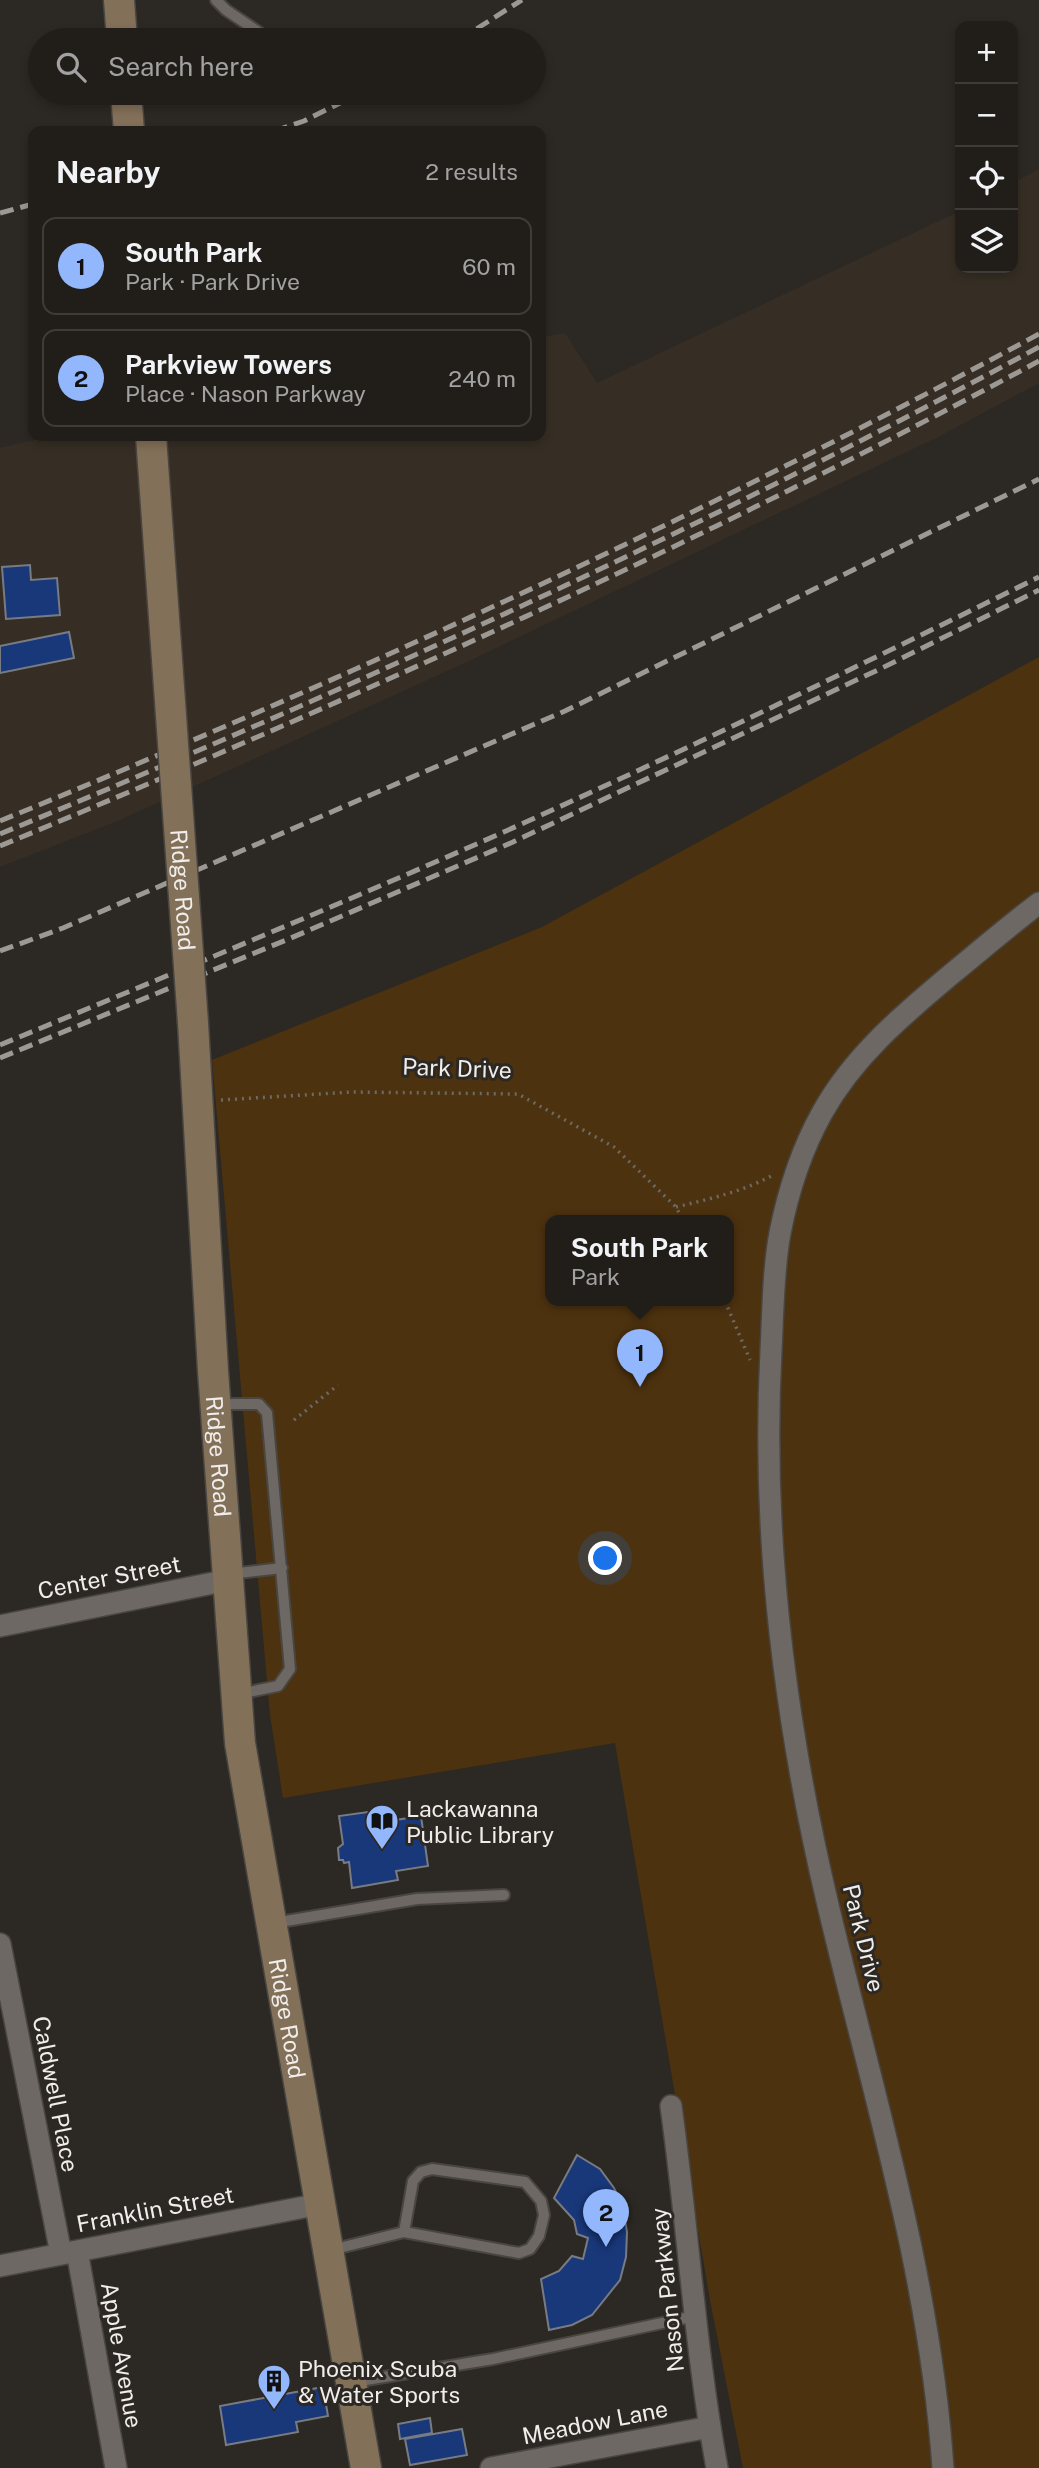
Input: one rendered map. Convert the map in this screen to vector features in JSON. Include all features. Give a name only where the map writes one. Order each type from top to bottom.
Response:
[{"type":"main road","points":[[119,0],[121,28]]},
{"type":"main road","points":[[127,105],[128,126]]},
{"type":"main road","name":"Ridge Road","points":[[150,441],[199,1101],[216,1404],[240,1743],[366,2468]]},
{"type":"street","name":"Park Drive","points":[[943,2468],[933,2365],[909,2239],[828,1905],[794,1739],[777,1606],[768,1415],[780,1234],[800,1161],[822,1113],[855,1063],[901,1017],[1039,902]]},
{"type":"street","name":"Center Street","points":[[0,1626],[228,1577]]},
{"type":"street","name":"Caldwell Place","points":[[0,1944],[69,2252]]},
{"type":"street","name":"Nason Parkway","points":[[671,2106],[683,2192],[695,2316],[718,2468]]},
{"type":"street","name":"Franklin Street","points":[[0,2266],[320,2204]]},
{"type":"street","name":"Apple Avenue","points":[[69,2252],[116,2468]]},
{"type":"street","name":"Meadow Lane","points":[[491,2468],[710,2427]]},
{"type":"lane","points":[[216,0],[253,28]]},
{"type":"lane","points":[[216,1404],[259,1404],[267,1413],[290,1670],[278,1686],[237,1695]]},
{"type":"lane","points":[[228,1577],[282,1568]]},
{"type":"lane","points":[[271,1923],[417,1899],[504,1895]]},
{"type":"lane","points":[[328,2250],[404,2232],[519,2253],[530,2249],[540,2236],[544,2215],[541,2201],[525,2182],[432,2169],[421,2172],[413,2182],[404,2232]]},
{"type":"lane","points":[[351,2383],[493,2359],[695,2316]]},
{"type":"path","name":"Park Drive","points":[[199,1101],[352,1093],[518,1094],[614,1147],[676,1207],[680,1215]]},
{"type":"path","points":[[676,1207],[720,1197],[758,1184],[800,1161]]},
{"type":"path","points":[[727,1306],[751,1362]]},
{"type":"path","points":[[294,1420],[338,1385]]},
{"type":"shaded area","points":[[1039,169],[1039,383],[938,437],[469,661],[120,820],[0,867],[0,448],[30,441],[546,441],[546,336],[565,333],[597,383],[955,213],[955,273],[1018,273],[1018,180]]},
{"type":"shaded area","points":[[1039,657],[1039,2468],[743,2468],[710,2300],[615,1743],[283,1798],[270,1715],[212,1060],[542,927]]},
{"type":"building","points":[[30,565],[31,580],[57,578],[60,615],[6,619],[2,567]]},
{"type":"building","points":[[69,632],[74,658],[0,673],[0,646]]},
{"type":"building","name":"Lackawanna Public Library","points":[[375,1811],[377,1823],[421,1816],[428,1866],[396,1871],[398,1880],[352,1888],[349,1862],[339,1860],[338,1848],[343,1844],[339,1816]]},
{"type":"building","points":[[577,2155],[600,2169],[623,2206],[627,2232],[626,2257],[620,2280],[592,2315],[572,2325],[549,2330],[541,2279],[559,2271],[572,2256],[583,2259],[588,2238],[577,2234],[574,2220],[554,2198]]},
{"type":"building","name":"Phoenix Scuba & Water Sports","points":[[323,2387],[328,2416],[296,2422],[298,2432],[226,2445],[220,2406]]},
{"type":"building","points":[[430,2418],[432,2433],[400,2439],[398,2424]]},
{"type":"building","points":[[462,2429],[467,2455],[410,2465],[405,2439]]},
{"type":"railway","points":[[478,28],[522,0]]},
{"type":"railway","points":[[289,126],[336,105]]},
{"type":"railway","points":[[0,213],[28,205]]},
{"type":"railway","points":[[0,821],[264,709],[526,591],[784,466],[1039,334]]},
{"type":"railway","points":[[0,834],[264,722],[526,604],[784,479],[1039,347]]},
{"type":"railway","points":[[0,846],[264,734],[526,617],[784,493],[1039,361]]},
{"type":"railway","points":[[0,951],[63,928],[565,711],[1039,479]]},
{"type":"railway","points":[[0,1045],[506,831],[774,706],[1039,577]]},
{"type":"railway","points":[[0,1058],[291,938],[513,842],[882,668],[1039,590]]},
{"type":"place","name":"South Park","points":[[640,1387]]},
{"type":"place","name":"Lackawanna Public Library","points":[[382,1851]]},
{"type":"place","name":"Parkview Towers","points":[[606,2247]]},
{"type":"place","name":"Phoenix Scuba & Water Sports","points":[[274,2411]]}]
